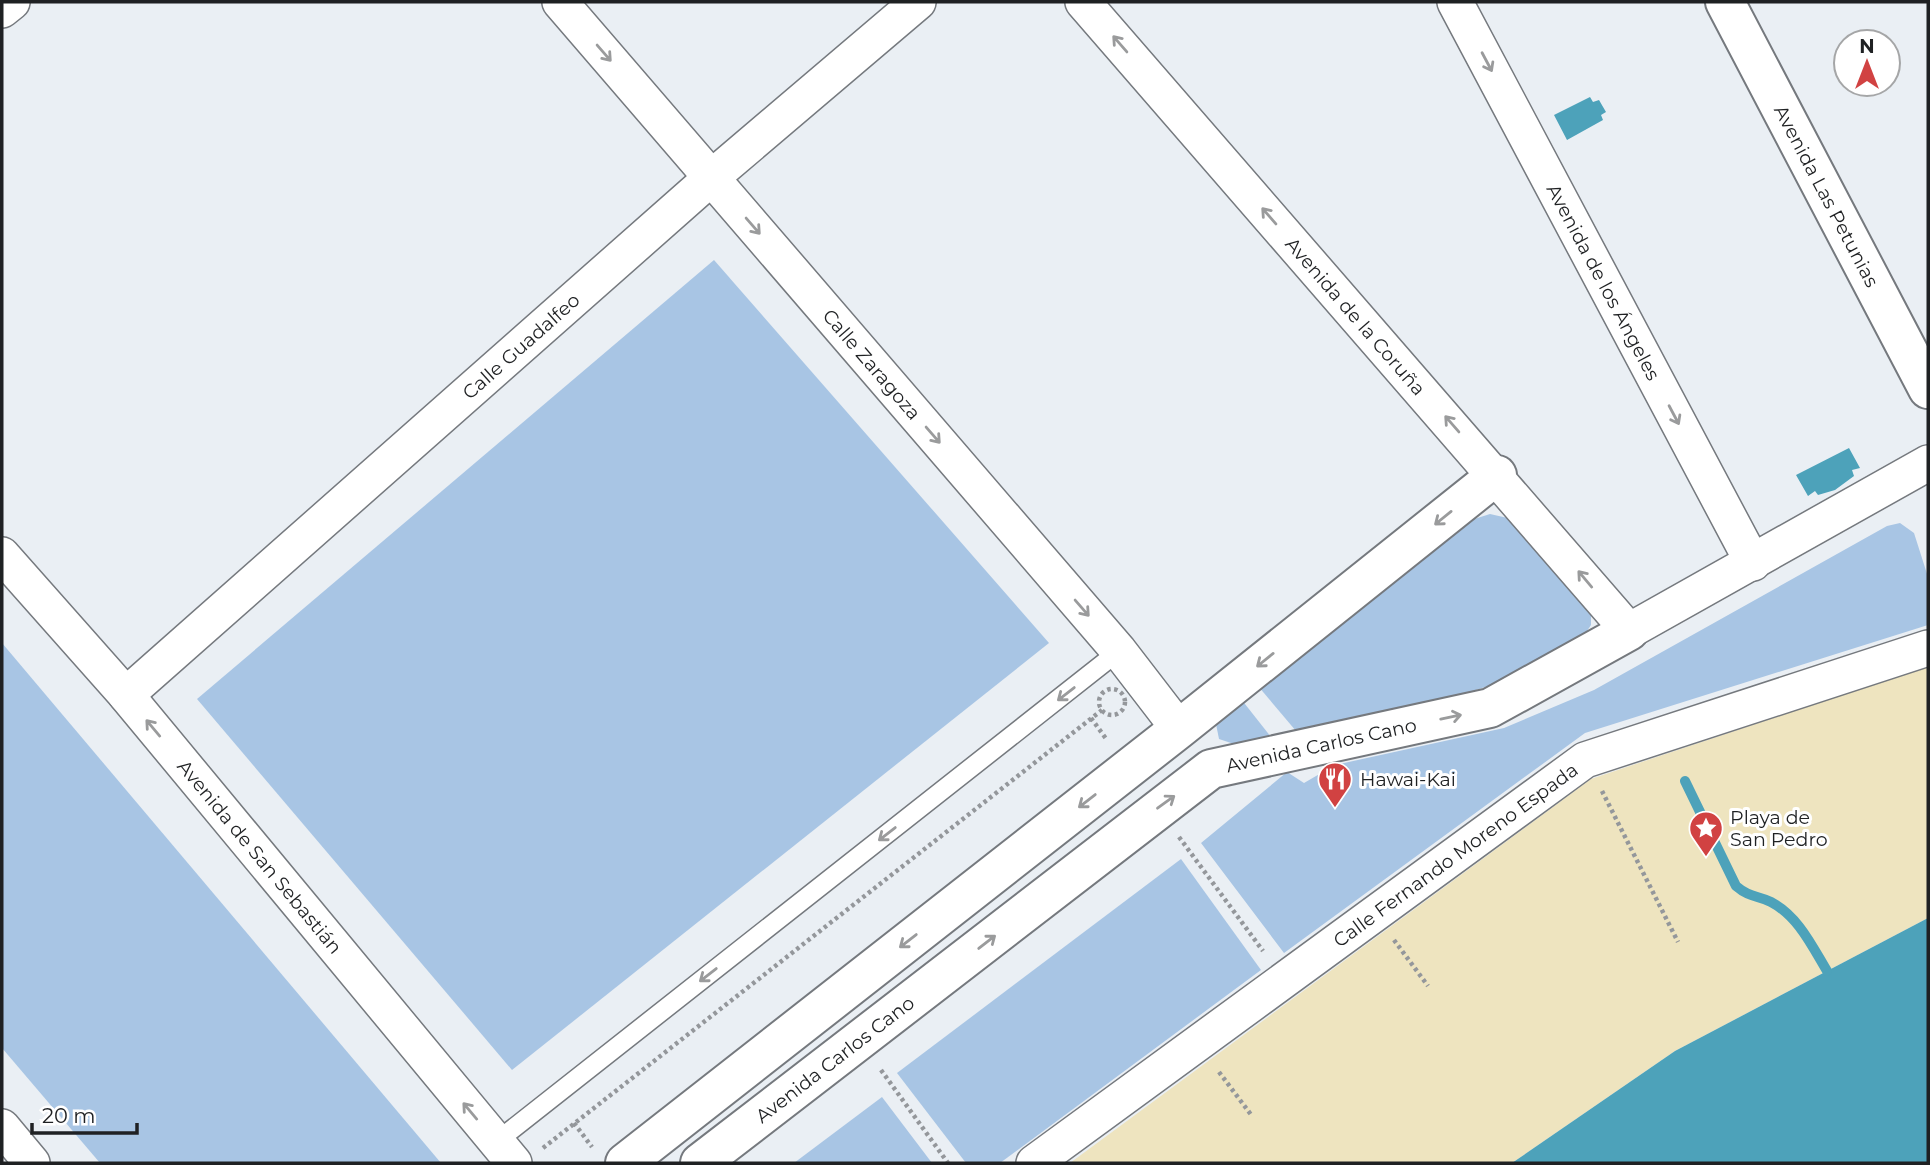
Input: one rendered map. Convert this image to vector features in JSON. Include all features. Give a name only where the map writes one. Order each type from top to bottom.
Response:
[{"type":"street","points":[[2,10],[12,2]]},
{"type":"street","name":"Calle Zaragoza","points":[[560,2],[1119,652],[1179,729]]},
{"type":"street","name":"Calle Guadalfeo","points":[[126,695],[711,178],[918,2]]},
{"type":"street","name":"Avenida de la Coruña","points":[[1083,2],[1497,475],[1629,631]]},
{"type":"street","name":"Avenida de los Ángeles","points":[[1455,2],[1753,563]]},
{"type":"street","name":"Avenida Las Petunias","points":[[1725,2],[1928,389]]},
{"type":"street","name":"Avenida Carlos Cano","points":[[700,1163],[1211,769],[1489,708],[1928,463]]},
{"type":"street","points":[[610,1158],[1179,729],[1497,475]]},
{"type":"street","name":"Avenida de San Sebastián","points":[[2,555],[126,695],[514,1154]]},
{"type":"street","name":"Calle Fernando Moreno Espada","points":[[1034,1163],[1585,760],[1928,648]]},
{"type":"street","points":[[2,1127],[32,1163]]},
{"type":"lane","points":[[514,1154],[1119,652]]},
{"type":"path","points":[[514,1154],[574,1122],[1102,710]]},
{"type":"path","points":[[1091,718],[1128,768]]},
{"type":"path","points":[[1585,760],[1678,942]]},
{"type":"path","points":[[1157,808],[1284,979]]},
{"type":"path","points":[[861,1041],[948,1163]]},
{"type":"path","points":[[574,1122],[610,1158]]},
{"type":"shaded area","points":[[1590,97],[1593,102],[1599,100],[1606,112],[1601,115],[1603,120],[1567,140],[1554,115]]},
{"type":"shaded area","points":[[714,260],[1049,643],[512,1070],[197,699]]},
{"type":"shaded area","points":[[1849,448],[1860,468],[1852,470],[1854,476],[1835,490],[1818,495],[1815,491],[1808,496],[1796,475]]},
{"type":"shaded area","points":[[1490,514],[1512,519],[1591,610],[1591,625],[1583,637],[1500,682],[1473,691],[1296,731],[1258,686],[1468,521]]},
{"type":"shaded area","points":[[1900,523],[1914,533],[1928,577],[1928,625],[1585,733],[1284,953],[1201,843],[1287,772],[1304,783],[1335,765],[1504,728],[1594,690],[1887,526]]},
{"type":"shaded area","points":[[2,643],[441,1163],[100,1163],[2,1048]]},
{"type":"shaded area","points":[[1241,699],[1271,737],[1234,744],[1219,739],[1216,724]]},
{"type":"shaded area","points":[[1181,859],[1261,970],[1000,1163],[966,1163],[897,1073]]},
{"type":"shaded area","points":[[1928,918],[1928,1163],[1512,1163],[1675,1051]]},
{"type":"shaded area","points":[[882,1097],[932,1163],[794,1163]]},
{"type":"sand","name":"Playa de San Pedro","points":[[1928,666],[1928,918],[1675,1051],[1512,1163],[1070,1163],[1591,779]]},
{"type":"waterway","points":[[1685,781],[1736,886],[1771,902],[1789,915],[1827,971]]},
{"type":"place","name":"Hawai-Kai","points":[[1335,809]]},
{"type":"place","name":"Playa de San Pedro","points":[[1706,858]]}]
